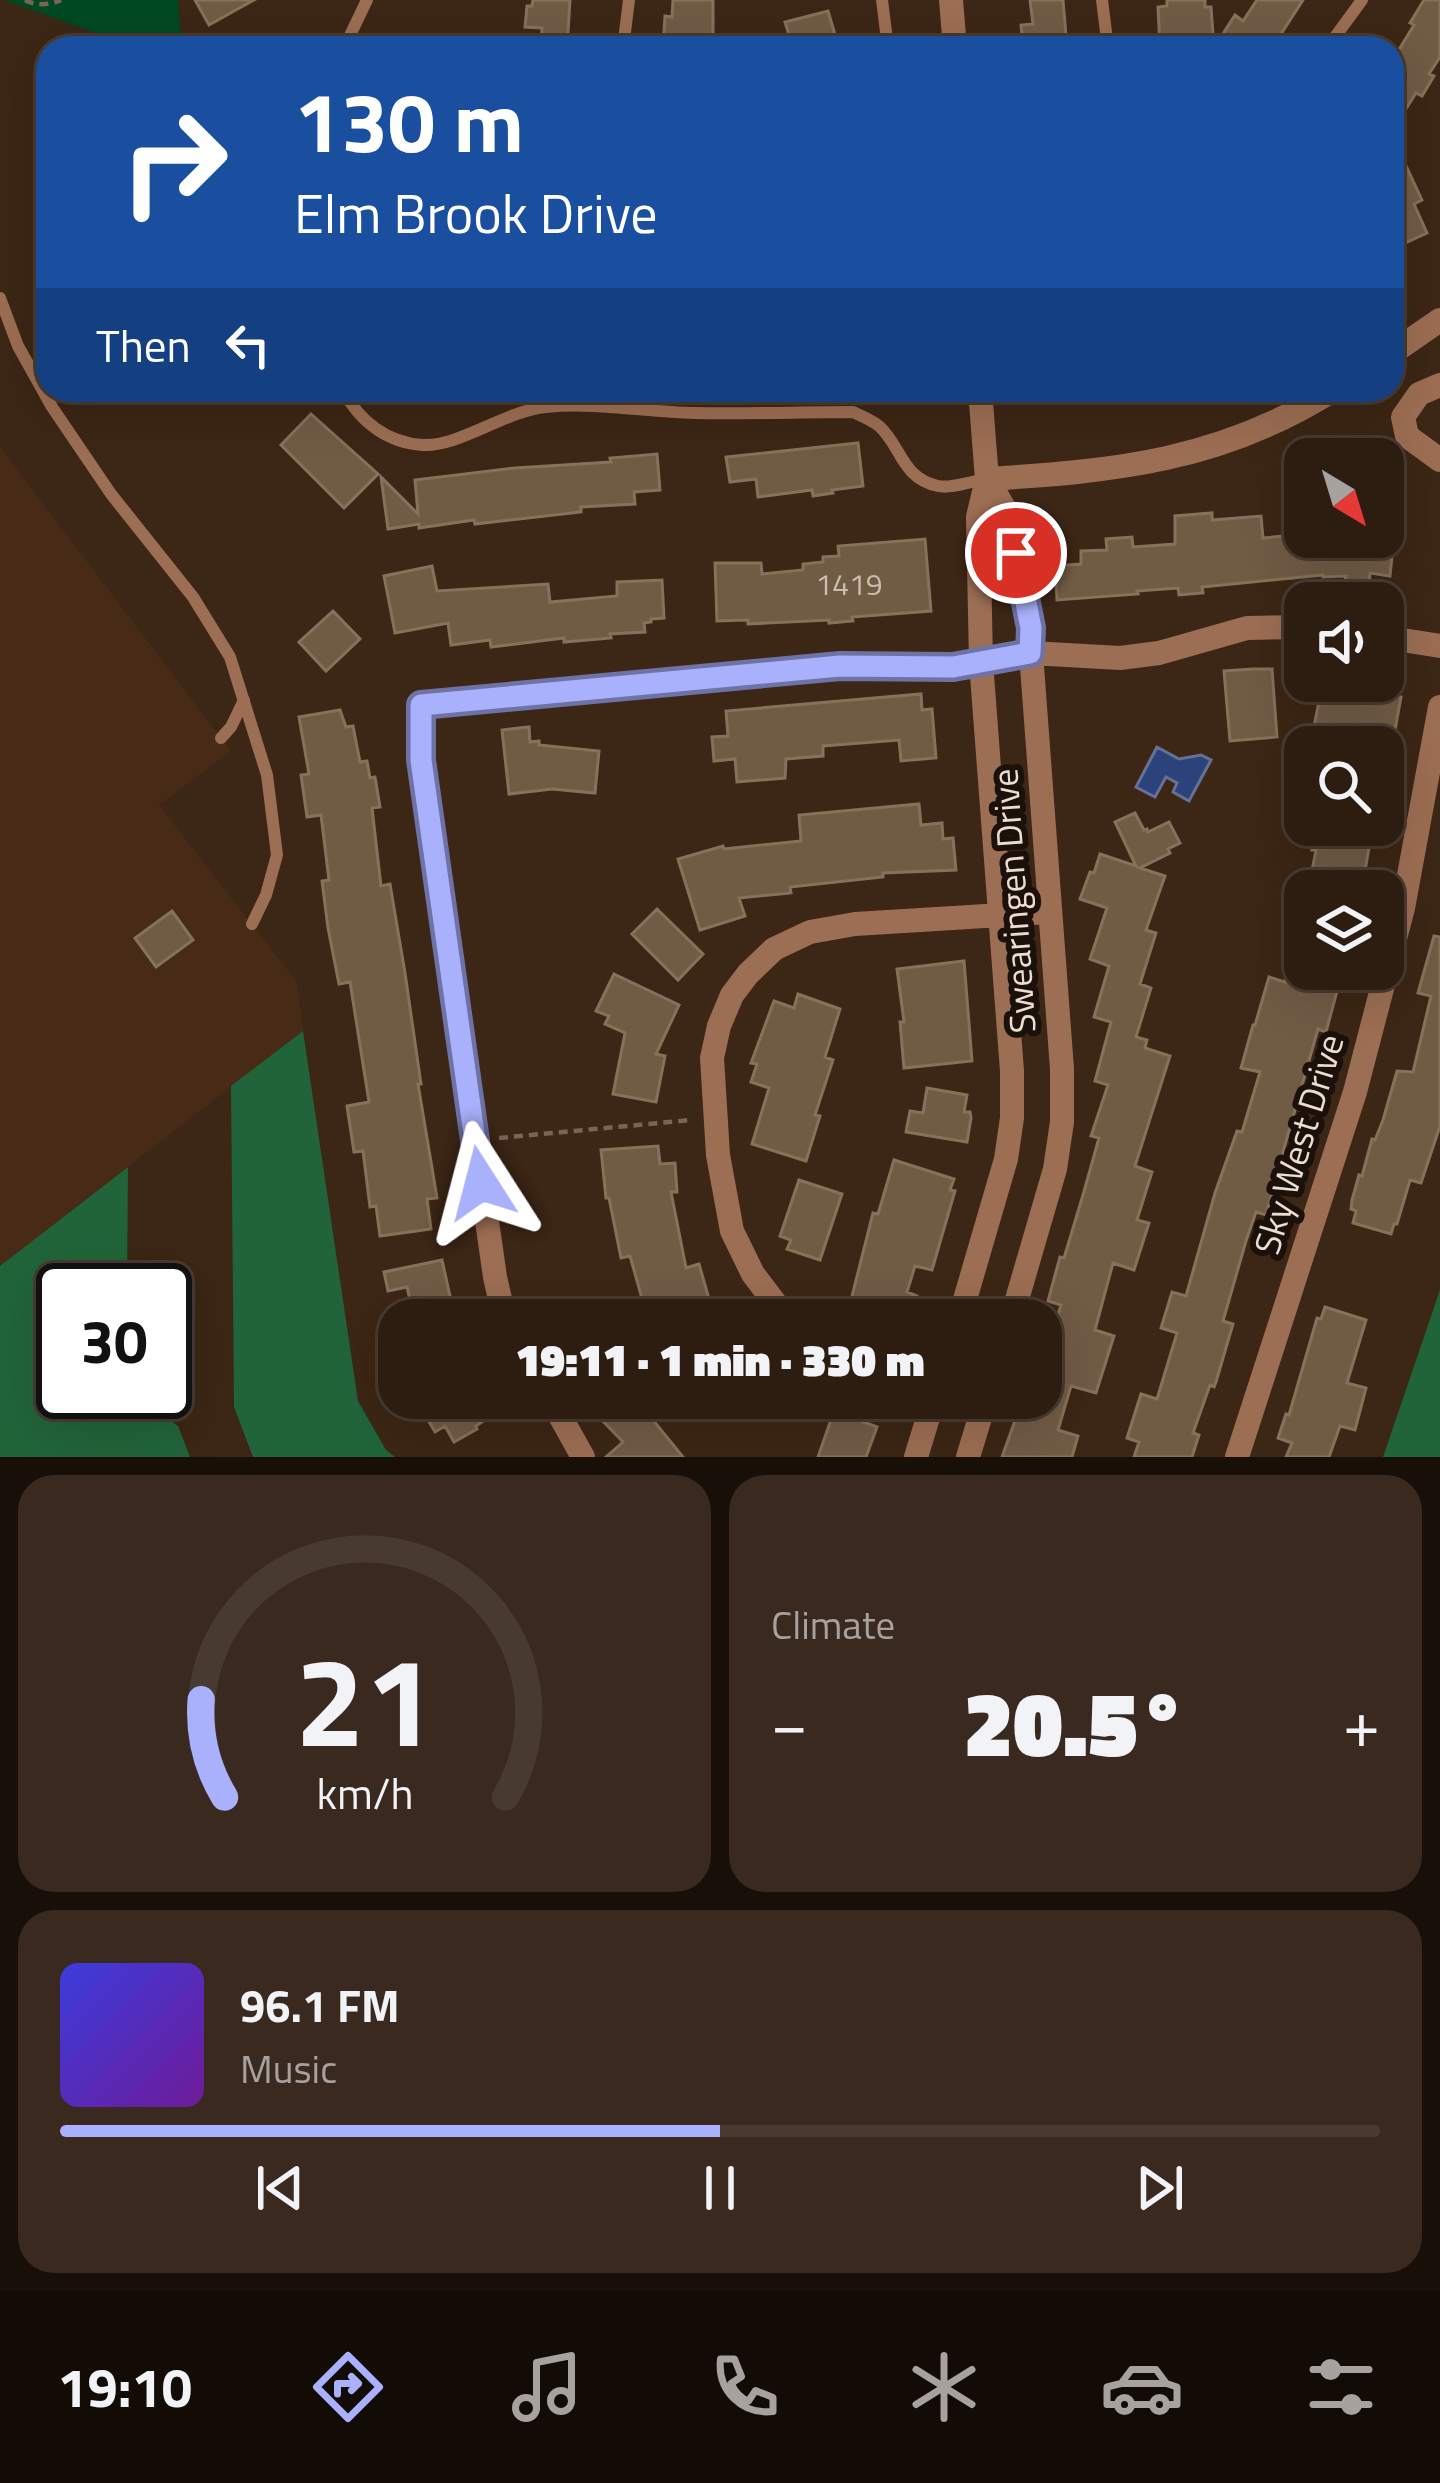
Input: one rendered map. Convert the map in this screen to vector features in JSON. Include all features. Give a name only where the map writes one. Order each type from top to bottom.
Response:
[{"type":"street","points":[[951,0],[954,36]]},
{"type":"street","points":[[1404,346],[1440,320]]},
{"type":"street","points":[[1404,365],[1430,390],[1403,417],[1403,428],[1440,460]]},
{"type":"street","name":"Swearingen Drive","points":[[965,1299],[1006,1159],[1012,1118],[981,662],[978,517],[987,479],[981,402]]},
{"type":"street","points":[[987,479],[1143,464],[1205,449],[1310,402]]},
{"type":"street","name":"Swearingen Drive","points":[[987,479],[1009,516],[1031,628],[1062,1069],[1062,1122],[1055,1169],[1017,1299]]},
{"type":"street","points":[[500,1299],[446,950],[421,760],[421,705],[840,666],[953,667],[1030,653],[1120,658],[1159,653],[1247,628],[1284,627]]},
{"type":"street","points":[[1404,640],[1440,646]]},
{"type":"street","name":"Sky West Drive","points":[[1237,1457],[1354,1092],[1402,908],[1440,707]]},
{"type":"street","points":[[772,1299],[732,1231],[718,1155],[712,1058],[732,995],[774,949],[810,932],[855,924],[1050,912]]},
{"type":"street","points":[[562,1419],[584,1457]]},
{"type":"street","points":[[916,1457],[928,1419]]},
{"type":"street","points":[[968,1457],[973,1419]]},
{"type":"lane","points":[[350,36],[367,0]]},
{"type":"lane","points":[[624,36],[629,0]]},
{"type":"lane","points":[[882,0],[886,36]]},
{"type":"lane","points":[[1102,0],[1106,36]]},
{"type":"lane","points":[[1336,36],[1362,0]]},
{"type":"lane","points":[[0,298],[4,318],[36,378]]},
{"type":"lane","points":[[49,402],[111,494],[193,597],[230,657],[267,775],[277,855],[266,896],[252,924]]},
{"type":"lane","points":[[350,402],[373,428],[425,446],[455,439],[516,412],[549,406],[854,412],[877,424],[902,463],[940,487],[987,479]]},
{"type":"lane","points":[[221,738],[244,699]]},
{"type":"path","points":[[25,0],[53,4],[61,0]]},
{"type":"path","points":[[492,1138],[697,1119]]},
{"type":"shaded area","points":[[0,447],[231,751],[159,805],[297,982],[303,1031],[0,1266]]},
{"type":"green space","points":[[4,0],[178,0],[181,36],[104,36]]},
{"type":"green space","points":[[303,1031],[358,1401],[386,1450],[395,1457],[253,1457],[234,1407],[231,1086]]},
{"type":"green space","points":[[128,1167],[127,1263],[36,1263],[36,1419],[168,1419],[178,1426],[190,1457],[0,1457],[0,1266]]},
{"type":"green space","points":[[1440,1290],[1440,1457],[1383,1457]]},
{"type":"water","points":[[1157,747],[1179,759],[1201,755],[1211,760],[1189,801],[1173,792],[1177,783],[1166,777],[1155,797],[1136,787]]},
{"type":"building","points":[[195,0],[254,0],[209,25]]},
{"type":"building","points":[[533,0],[570,0],[568,36],[542,36],[542,28],[525,27],[527,6]]},
{"type":"building","points":[[673,0],[713,0],[713,36],[664,36],[665,16],[672,17]]},
{"type":"building","points":[[1030,0],[1063,0],[1066,36],[1022,36],[1021,25],[1033,24]]},
{"type":"building","points":[[1167,0],[1205,0],[1205,7],[1211,7],[1213,36],[1159,36],[1158,7],[1167,6]]},
{"type":"building","points":[[1257,0],[1303,0],[1280,36],[1222,36],[1235,15],[1243,21]]},
{"type":"building","points":[[1424,0],[1440,0],[1440,57],[1429,74],[1434,76],[1404,112],[1404,41],[1414,25],[1410,23]]},
{"type":"building","points":[[828,11],[835,36],[789,36],[785,22]]},
{"type":"building","points":[[1404,162],[1422,200],[1414,204],[1427,233],[1404,244]]},
{"type":"building","points":[[311,414],[378,474],[344,508],[281,445]]},
{"type":"building","points":[[858,443],[863,486],[813,496],[812,490],[758,497],[756,479],[730,482],[726,457]]},
{"type":"building","points":[[657,454],[660,490],[634,492],[635,504],[581,507],[581,512],[475,524],[474,520],[388,529],[381,477],[418,514],[415,480]]},
{"type":"building","points":[[1212,513],[1212,520],[1261,516],[1263,538],[1284,536],[1284,558],[1392,558],[1390,576],[1370,573],[1369,582],[1345,582],[1346,576],[1323,575],[1202,587],[1203,593],[1179,595],[1178,588],[1057,600],[1055,566],[1081,564],[1081,551],[1107,550],[1106,539],[1132,537],[1133,547],[1175,544],[1175,516]]},
{"type":"building","points":[[925,539],[931,611],[829,623],[717,621],[715,563],[761,563],[762,574],[803,570],[803,564],[839,556],[838,546]]},
{"type":"building","points":[[432,566],[437,591],[548,584],[550,602],[617,596],[617,582],[662,580],[664,618],[644,623],[645,632],[610,634],[611,638],[491,647],[490,640],[451,645],[448,623],[395,633],[384,576]]},
{"type":"building","points":[[333,611],[360,639],[326,671],[299,642]]},
{"type":"building","points":[[1272,669],[1277,737],[1230,741],[1224,671]]},
{"type":"building","points":[[921,694],[922,710],[932,709],[936,758],[901,761],[899,740],[823,746],[823,756],[786,759],[785,778],[737,782],[735,759],[714,761],[712,737],[728,736],[726,711]]},
{"type":"building","points":[[1319,702],[1400,702],[1396,726],[1314,726]]},
{"type":"building","points":[[340,710],[346,727],[353,726],[360,762],[367,761],[370,778],[375,777],[380,807],[372,808],[381,886],[390,884],[437,1198],[427,1199],[431,1229],[380,1236],[376,1206],[370,1207],[363,1151],[354,1152],[347,1106],[369,1102],[350,982],[339,984],[322,881],[329,880],[321,815],[307,817],[301,775],[309,774],[299,717]]},
{"type":"building","points":[[529,727],[530,742],[599,751],[595,793],[552,789],[509,794],[502,730]]},
{"type":"building","points":[[919,804],[921,825],[942,823],[943,839],[953,838],[956,870],[883,873],[883,877],[790,887],[791,893],[739,898],[745,916],[700,930],[678,859],[723,846],[801,841],[799,815]]},
{"type":"building","points":[[1135,813],[1148,832],[1169,822],[1180,843],[1140,868],[1165,876],[1146,930],[1156,933],[1140,984],[1151,988],[1136,1037],[1147,1040],[1145,1048],[1170,1056],[1135,1166],[1152,1172],[1137,1220],[1149,1223],[1134,1270],[1113,1263],[1095,1330],[1114,1336],[1096,1393],[1071,1386],[1062,1416],[1062,1299],[1049,1299],[1099,1138],[1091,1136],[1108,1085],[1095,1081],[1111,1022],[1094,1017],[1109,966],[1090,959],[1107,908],[1080,899],[1100,854],[1136,866],[1115,822]]},
{"type":"building","points":[[1313,846],[1369,846],[1365,870],[1312,870],[1316,850]]},
{"type":"building","points":[[657,909],[703,954],[678,980],[632,934]]},
{"type":"building","points":[[172,911],[193,940],[156,967],[135,938]]},
{"type":"building","points":[[1434,936],[1440,937],[1440,1126],[1421,1183],[1410,1180],[1391,1234],[1353,1223],[1352,1200],[1397,1071],[1413,1072],[1431,996],[1418,993]]},
{"type":"building","points":[[964,961],[972,1061],[904,1068],[897,969]]},
{"type":"building","points":[[614,974],[679,1005],[656,1054],[665,1056],[656,1102],[613,1094],[625,1033],[605,1024],[609,1016],[596,1011]]},
{"type":"building","points":[[1269,977],[1284,982],[1284,990],[1337,990],[1326,1032],[1318,1029],[1266,1215],[1256,1212],[1246,1241],[1223,1321],[1233,1324],[1216,1382],[1210,1385],[1193,1433],[1199,1435],[1192,1457],[1134,1457],[1139,1442],[1127,1438],[1141,1394],[1157,1399],[1177,1333],[1161,1328],[1172,1292],[1186,1296],[1215,1193],[1237,1131],[1242,1132],[1260,1072],[1241,1068]]},
{"type":"building","points":[[798,994],[840,1009],[825,1057],[833,1060],[806,1161],[752,1144],[769,1088],[751,1082],[757,1064],[751,1063],[774,1001],[794,1008]]},
{"type":"building","points":[[927,1088],[967,1095],[964,1112],[970,1112],[971,1118],[967,1142],[906,1132],[910,1111],[923,1113]]},
{"type":"building","points":[[658,1146],[660,1164],[675,1163],[677,1192],[671,1192],[686,1268],[699,1264],[709,1299],[642,1299],[630,1256],[621,1258],[606,1198],[601,1150]]},
{"type":"building","points":[[894,1160],[954,1179],[950,1190],[955,1191],[932,1270],[915,1266],[907,1292],[916,1299],[851,1299],[873,1213],[878,1214]]},
{"type":"building","points":[[799,1180],[842,1194],[820,1260],[787,1249],[791,1240],[780,1236]]},
{"type":"building","points":[[442,1260],[451,1299],[410,1299],[407,1287],[388,1291],[384,1272]]},
{"type":"building","points":[[1325,1307],[1366,1320],[1347,1383],[1366,1388],[1355,1430],[1340,1426],[1329,1457],[1286,1457],[1292,1443],[1278,1438],[1317,1318],[1321,1319]]},
{"type":"building","points":[[428,1419],[486,1419],[454,1442],[445,1426],[435,1432]]},
{"type":"building","points":[[601,1419],[652,1419],[683,1457],[606,1457],[623,1442]]},
{"type":"building","points":[[831,1419],[856,1419],[877,1427],[866,1457],[818,1457]]},
{"type":"building","points":[[1016,1419],[1061,1419],[1058,1430],[1078,1436],[1072,1457],[1002,1457]]},
{"type":"route","points":[[481,1183],[421,760],[421,705],[840,666],[953,667],[1030,653],[1031,628],[1016,553]]}]
